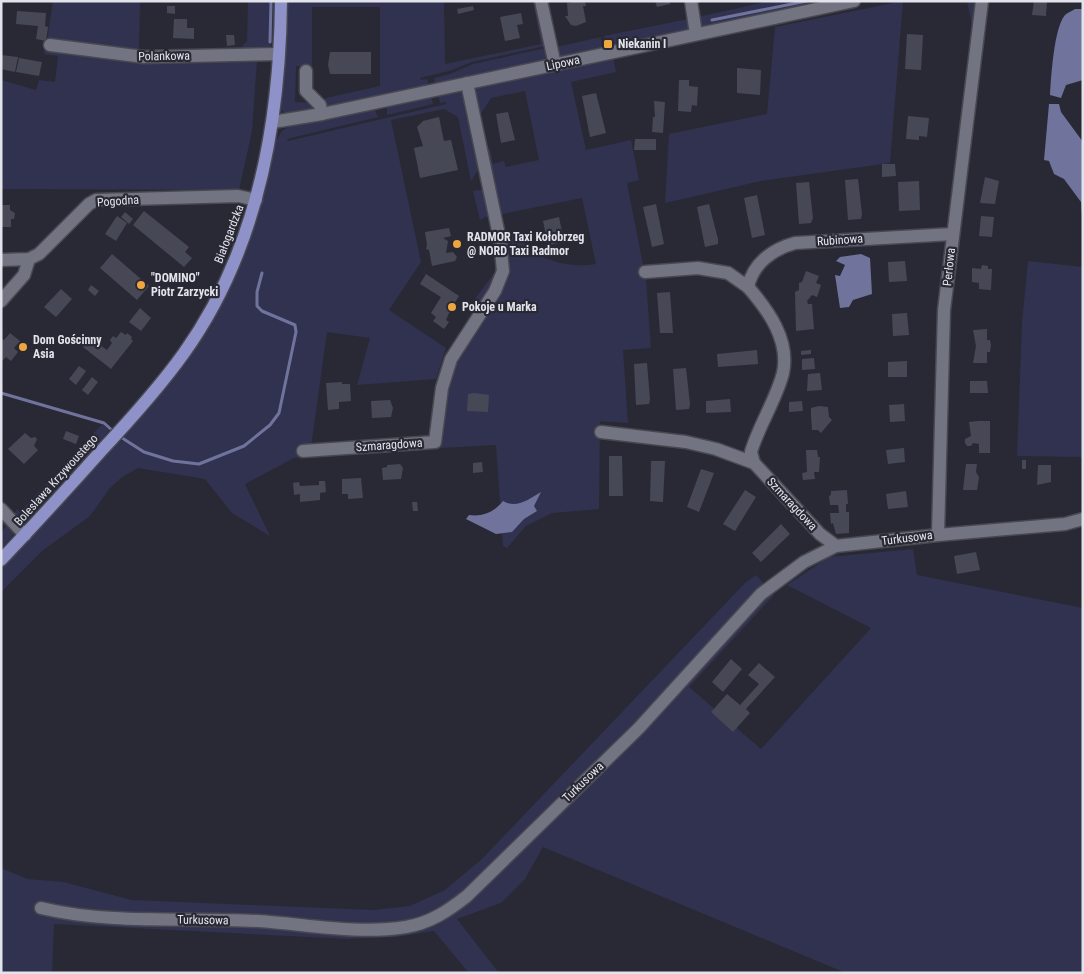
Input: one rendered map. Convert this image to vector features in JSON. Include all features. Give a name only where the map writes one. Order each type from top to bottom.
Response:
[{"type":"main road","name":"Białogardzka","points":[[116,435],[162,383],[200,329],[231,268],[256,200],[273,122],[280,54],[281,1]]},
{"type":"main road","name":"Bolesława Krzywoustego","points":[[1,560],[116,435]]},
{"type":"street","points":[[541,1],[555,65]]},
{"type":"street","points":[[691,1],[696,34]]},
{"type":"street","name":"Lipowa","points":[[273,122],[322,114],[854,1]]},
{"type":"street","name":"Perłowa","points":[[938,534],[944,310],[982,1]]},
{"type":"street","name":"Polankowa","points":[[50,46],[144,57],[280,54]]},
{"type":"street","points":[[306,71],[306,91],[320,105],[322,114]]},
{"type":"street","name":"Szmaragdowa","points":[[303,451],[435,442],[442,388],[451,359],[501,278],[503,263],[500,240],[466,83]]},
{"type":"street","name":"Pogodna","points":[[29,259],[39,254],[89,204],[96,200],[238,196],[256,200]]},
{"type":"street","name":"Rubinowa","points":[[748,287],[750,278],[760,262],[778,249],[795,243],[953,234]]},
{"type":"street","points":[[1,260],[29,259],[24,275],[1,302]]},
{"type":"street","points":[[645,272],[698,268],[728,273],[748,287],[771,318],[779,334],[784,355],[783,373],[751,452],[754,463]]},
{"type":"street","name":"Szmaragdowa","points":[[601,432],[686,442],[754,463],[820,534],[836,546]]},
{"type":"street","points":[[1,508],[25,535]]},
{"type":"street","name":"Turkusowa","points":[[41,908],[90,917],[258,921],[348,929],[406,927],[434,919],[467,896],[639,728],[761,594],[804,562],[836,546],[938,534],[1066,524],[1083,519]]},
{"type":"shaded area","points":[[53,1],[140,1],[139,47],[136,51],[47,41]]},
{"type":"shaded area","points":[[248,1],[276,1],[275,39],[269,48],[239,50],[247,41]]},
{"type":"shaded area","points":[[286,1],[444,1],[445,64],[541,44],[533,1],[537,1],[545,46],[472,62],[449,71],[420,78],[421,80],[427,79],[429,87],[328,108],[324,100],[326,98],[380,86],[380,7],[312,7],[312,67],[296,66],[295,102],[312,103],[315,109],[287,114],[282,111],[280,106]]},
{"type":"shaded area","points":[[770,1],[830,1],[702,29],[698,17]]},
{"type":"shaded area","points":[[903,1],[890,163],[761,181],[665,203],[669,134],[767,114],[775,27]]},
{"type":"shaded area","points":[[967,1],[977,1],[977,15],[958,153],[955,154],[973,30]]},
{"type":"shaded area","points":[[1075,9],[1083,9],[1083,80],[1066,85],[1061,98],[1050,95],[1054,53],[1061,21],[1065,15]]},
{"type":"shaded area","points":[[688,19],[688,31],[614,47],[613,42],[605,43],[604,36]]},
{"type":"shaded area","points":[[601,37],[602,50],[560,57],[556,47]]},
{"type":"shaded area","points":[[45,48],[257,60],[252,131],[239,190],[1,189],[1,80],[36,90],[39,80],[55,82],[58,56],[44,54]]},
{"type":"shaded area","points":[[546,48],[547,62],[435,86],[434,78],[450,74],[473,64]]},
{"type":"shaded area","points":[[613,57],[616,72],[571,82],[586,150],[631,140],[639,180],[627,183],[646,280],[651,348],[623,350],[628,423],[600,421],[599,509],[552,513],[526,526],[507,548],[503,546],[496,445],[441,448],[447,381],[452,366],[497,294],[503,236],[516,234],[532,250],[552,260],[573,265],[596,264],[582,198],[497,215],[483,147],[490,149],[493,164],[504,161],[506,167],[539,160],[525,91],[491,98],[482,112],[475,110],[474,86]]},
{"type":"shaded area","points":[[460,90],[463,93],[481,166],[471,181],[458,117],[444,109],[391,120],[421,262],[389,310],[446,348],[436,379],[357,385],[370,338],[327,332],[311,447],[302,448],[303,457],[294,458],[245,484],[270,536],[232,513],[205,479],[138,468],[122,477],[110,488],[90,516],[42,551],[1,592],[1,569],[115,443],[125,440],[123,434],[169,381],[261,201],[275,142],[282,131],[290,126],[374,108],[378,117],[287,139],[288,141],[446,104],[446,102],[440,103],[438,95]]},
{"type":"shaded area","points":[[431,96],[433,104],[387,115],[387,105]]},
{"type":"shaded area","points":[[1049,104],[1059,104],[1061,112],[1083,142],[1083,230],[1081,202],[1064,179],[1054,174],[1049,161],[1044,160]]},
{"type":"shaded area","points":[[486,189],[492,214],[480,220],[473,191]]},
{"type":"shaded area","points":[[495,251],[499,278],[480,308],[471,304],[495,272]]},
{"type":"shaded area","points":[[861,254],[870,258],[872,294],[853,300],[849,307],[840,308],[835,275],[840,276],[845,265],[836,261],[840,257]]},
{"type":"shaded area","points":[[1028,261],[1083,267],[1083,457],[1017,456],[1022,323]]},
{"type":"shaded area","points":[[102,424],[109,430],[106,434],[24,524],[21,523],[14,514],[17,509],[20,512]]},
{"type":"shaded area","points":[[541,492],[534,506],[537,511],[524,519],[512,532],[496,534],[466,519],[469,515],[488,513],[503,501],[518,504]]},
{"type":"shaded area","points":[[1,514],[13,530],[13,535],[1,549],[1,532],[6,527],[1,522]]},
{"type":"shaded area","points":[[913,549],[917,575],[1083,608],[1083,973],[846,973],[543,847],[525,879],[501,903],[457,919],[499,973],[469,973],[434,931],[396,937],[348,939],[54,924],[52,973],[1,973],[1,868],[28,879],[63,882],[132,900],[373,910],[410,906],[445,890],[482,859],[746,582],[756,575],[774,595],[689,687],[761,749],[871,628],[787,585],[829,557]]},
{"type":"building","points":[[585,1],[586,6],[583,6],[586,22],[576,26],[571,25],[565,16],[568,16],[567,3]]},
{"type":"building","points":[[655,1],[670,1],[670,4],[657,7]]},
{"type":"building","points":[[1034,1],[1047,1],[1046,16],[1032,15]]},
{"type":"building","points":[[167,6],[175,6],[175,14],[167,13]]},
{"type":"building","points":[[473,6],[474,10],[458,14],[457,9]]},
{"type":"building","points":[[17,11],[46,13],[45,26],[48,27],[46,41],[36,39],[38,26],[16,24]]},
{"type":"building","points":[[521,13],[523,24],[517,25],[520,38],[505,41],[500,17]]},
{"type":"building","points":[[174,19],[187,19],[187,28],[194,28],[194,39],[173,38]]},
{"type":"building","points":[[907,34],[923,35],[921,70],[905,69]]},
{"type":"building","points":[[226,35],[234,35],[235,45],[227,46]]},
{"type":"building","points":[[330,52],[371,52],[371,74],[330,74],[328,65]]},
{"type":"building","points":[[1,55],[18,57],[15,72],[1,69]]},
{"type":"building","points":[[19,58],[42,62],[39,76],[16,72]]},
{"type":"building","points":[[737,68],[761,70],[760,95],[737,93]]},
{"type":"building","points":[[679,80],[689,80],[689,86],[698,87],[697,106],[692,105],[691,112],[678,111]]},
{"type":"building","points":[[596,93],[606,133],[590,137],[582,96]]},
{"type":"building","points":[[654,101],[665,102],[663,133],[652,132],[653,117],[655,117]]},
{"type":"building","points":[[508,112],[515,140],[501,143],[496,114]]},
{"type":"building","points":[[908,116],[929,118],[927,137],[919,136],[919,140],[906,139]]},
{"type":"building","points":[[439,117],[444,141],[451,140],[458,170],[420,178],[414,148],[423,146],[417,127],[423,121]]},
{"type":"building","points":[[635,139],[656,139],[656,150],[634,150]]},
{"type":"building","points":[[882,164],[895,164],[896,176],[882,177]]},
{"type":"building","points":[[985,177],[999,181],[995,204],[980,203]]},
{"type":"building","points":[[858,179],[861,219],[848,220],[845,180]]},
{"type":"building","points":[[919,181],[920,210],[899,211],[898,182]]},
{"type":"building","points":[[809,182],[813,218],[811,223],[799,224],[796,183]]},
{"type":"building","points":[[757,195],[765,235],[752,238],[744,198]]},
{"type":"building","points":[[656,204],[664,244],[652,247],[643,207]]},
{"type":"building","points":[[709,204],[718,244],[705,247],[697,207]]},
{"type":"building","points":[[1,205],[10,205],[10,210],[15,213],[14,219],[11,219],[11,227],[2,227]]},
{"type":"building","points":[[144,211],[189,247],[185,252],[192,258],[184,267],[133,225]]},
{"type":"building","points":[[125,212],[133,219],[129,224],[121,217]]},
{"type":"building","points":[[117,216],[127,223],[116,241],[105,234]]},
{"type":"building","points":[[981,216],[994,217],[992,237],[979,236]]},
{"type":"building","points":[[559,217],[564,242],[548,245],[543,221]]},
{"type":"building","points":[[449,228],[451,236],[443,238],[448,241],[446,253],[453,252],[457,257],[455,261],[432,266],[429,250],[426,249],[425,232]]},
{"type":"building","points":[[112,254],[149,286],[137,300],[100,268]]},
{"type":"building","points":[[905,261],[907,281],[889,282],[888,262]]},
{"type":"building","points":[[982,265],[992,269],[991,290],[979,289],[979,283],[972,282],[972,268],[981,269]]},
{"type":"building","points":[[806,271],[819,276],[816,283],[821,285],[817,297],[812,295],[807,301],[808,304],[812,304],[814,329],[796,331],[795,292],[799,290],[799,283],[802,282]]},
{"type":"building","points":[[426,274],[459,296],[454,304],[456,306],[449,313],[446,320],[449,322],[444,329],[433,321],[436,317],[431,313],[441,297],[420,284]]},
{"type":"building","points":[[91,285],[99,291],[95,296],[88,290]]},
{"type":"building","points":[[61,289],[72,299],[56,317],[44,307]]},
{"type":"building","points":[[670,292],[673,333],[660,333],[657,293]]},
{"type":"building","points":[[140,308],[151,318],[141,331],[129,322]]},
{"type":"building","points":[[907,313],[909,335],[893,336],[892,314]]},
{"type":"building","points":[[987,329],[987,340],[990,340],[991,345],[990,352],[987,352],[987,363],[973,363],[976,346],[973,330]]},
{"type":"building","points":[[121,332],[126,335],[127,333],[132,337],[133,341],[111,369],[83,347],[90,338],[107,350],[112,343],[110,340],[113,336],[116,338]]},
{"type":"building","points":[[10,333],[20,341],[14,348],[18,352],[11,361],[6,357],[1,362],[1,338],[4,340]]},
{"type":"building","points":[[757,350],[758,364],[718,367],[717,354]]},
{"type":"building","points":[[811,350],[811,354],[801,355],[801,351]]},
{"type":"building","points":[[814,358],[815,369],[802,370],[802,359]]},
{"type":"building","points":[[907,361],[907,377],[888,377],[888,362]]},
{"type":"building","points":[[647,363],[649,404],[636,405],[634,364]]},
{"type":"building","points":[[79,366],[86,371],[76,385],[69,379]]},
{"type":"building","points":[[686,368],[689,409],[676,410],[673,369]]},
{"type":"building","points":[[820,373],[822,390],[807,391],[808,374]]},
{"type":"building","points":[[92,377],[98,382],[88,395],[82,390]]},
{"type":"building","points":[[970,381],[987,381],[988,393],[970,393]]},
{"type":"building","points":[[342,382],[342,384],[350,384],[351,401],[339,402],[339,409],[328,410],[326,383]]},
{"type":"building","points":[[468,394],[489,395],[488,412],[467,411]]},
{"type":"building","points":[[730,399],[731,412],[706,413],[706,401]]},
{"type":"building","points":[[390,400],[393,408],[391,417],[372,418],[371,401]]},
{"type":"building","points":[[802,401],[803,411],[789,412],[789,402]]},
{"type":"building","points":[[904,404],[905,421],[890,422],[889,405]]},
{"type":"building","points":[[819,406],[828,407],[829,417],[832,420],[821,433],[818,430],[812,430],[811,408]]},
{"type":"building","points":[[990,421],[990,453],[979,453],[979,444],[973,443],[971,446],[967,446],[965,443],[965,439],[971,436],[969,422]]},
{"type":"building","points":[[66,431],[79,436],[76,444],[63,439]]},
{"type":"building","points":[[25,433],[31,438],[35,437],[37,439],[34,446],[38,450],[24,464],[8,449]]},
{"type":"building","points":[[904,448],[905,462],[888,464],[886,450]]},
{"type":"building","points":[[806,450],[817,450],[818,457],[820,457],[819,472],[814,472],[815,479],[803,480],[802,473],[807,472]]},
{"type":"building","points":[[609,456],[622,456],[623,496],[609,496]]},
{"type":"building","points":[[1022,460],[1026,460],[1026,469],[1022,469]]},
{"type":"building","points":[[651,461],[665,461],[663,502],[650,501]]},
{"type":"building","points":[[482,462],[483,472],[473,473],[473,463]]},
{"type":"building","points":[[400,464],[403,468],[401,479],[383,480],[382,468],[387,467],[387,465]]},
{"type":"building","points":[[966,464],[977,464],[976,472],[979,477],[977,490],[963,490]]},
{"type":"building","points":[[1038,465],[1051,465],[1051,482],[1037,485]]},
{"type":"building","points":[[701,469],[714,473],[699,512],[687,507]]},
{"type":"building","points":[[361,478],[363,498],[348,499],[348,494],[342,494],[342,479]]},
{"type":"building","points":[[319,481],[325,481],[326,492],[320,493],[320,500],[300,502],[300,494],[294,495],[293,483],[299,482],[300,486],[319,485]]},
{"type":"building","points":[[745,490],[756,497],[735,531],[723,524]]},
{"type":"building","points":[[847,490],[848,504],[846,504],[846,512],[849,512],[849,533],[836,534],[833,523],[831,524],[830,513],[839,513],[838,505],[830,505],[829,496],[831,491]]},
{"type":"building","points":[[906,491],[908,507],[888,509],[886,494]]},
{"type":"building","points":[[412,502],[417,502],[418,511],[413,511]]},
{"type":"building","points":[[781,524],[790,534],[761,562],[752,553]]},
{"type":"building","points":[[976,552],[980,570],[957,574],[954,556]]},
{"type":"building","points":[[731,659],[742,669],[723,692],[712,682]]},
{"type":"building","points":[[759,663],[775,677],[746,709],[750,713],[733,732],[711,712],[727,694],[740,705],[759,684],[748,675]]},
{"type":"waterway","points":[[270,42],[271,1]]},
{"type":"waterway","points":[[712,20],[807,1]]},
{"type":"waterway","points":[[119,436],[144,452],[173,461],[199,464],[244,446],[270,425],[279,413],[296,332],[295,325],[262,311],[257,306],[257,292],[262,273]]},
{"type":"waterway","points":[[1,393],[104,423],[114,432]]},
{"type":"place","name":"Niekanin I","points":[[608,44]]},
{"type":"place","name":"RADMOR Taxi Kołobrzeg @ NORD Taxi Radmor","points":[[457,244]]},
{"type":"place","name":"\"DOMINO\" Piotr Zarzycki","points":[[141,285]]},
{"type":"place","name":"Pokoje u Marka","points":[[452,307]]},
{"type":"place","name":"Dom Gościnny Asia","points":[[23,347]]}]
